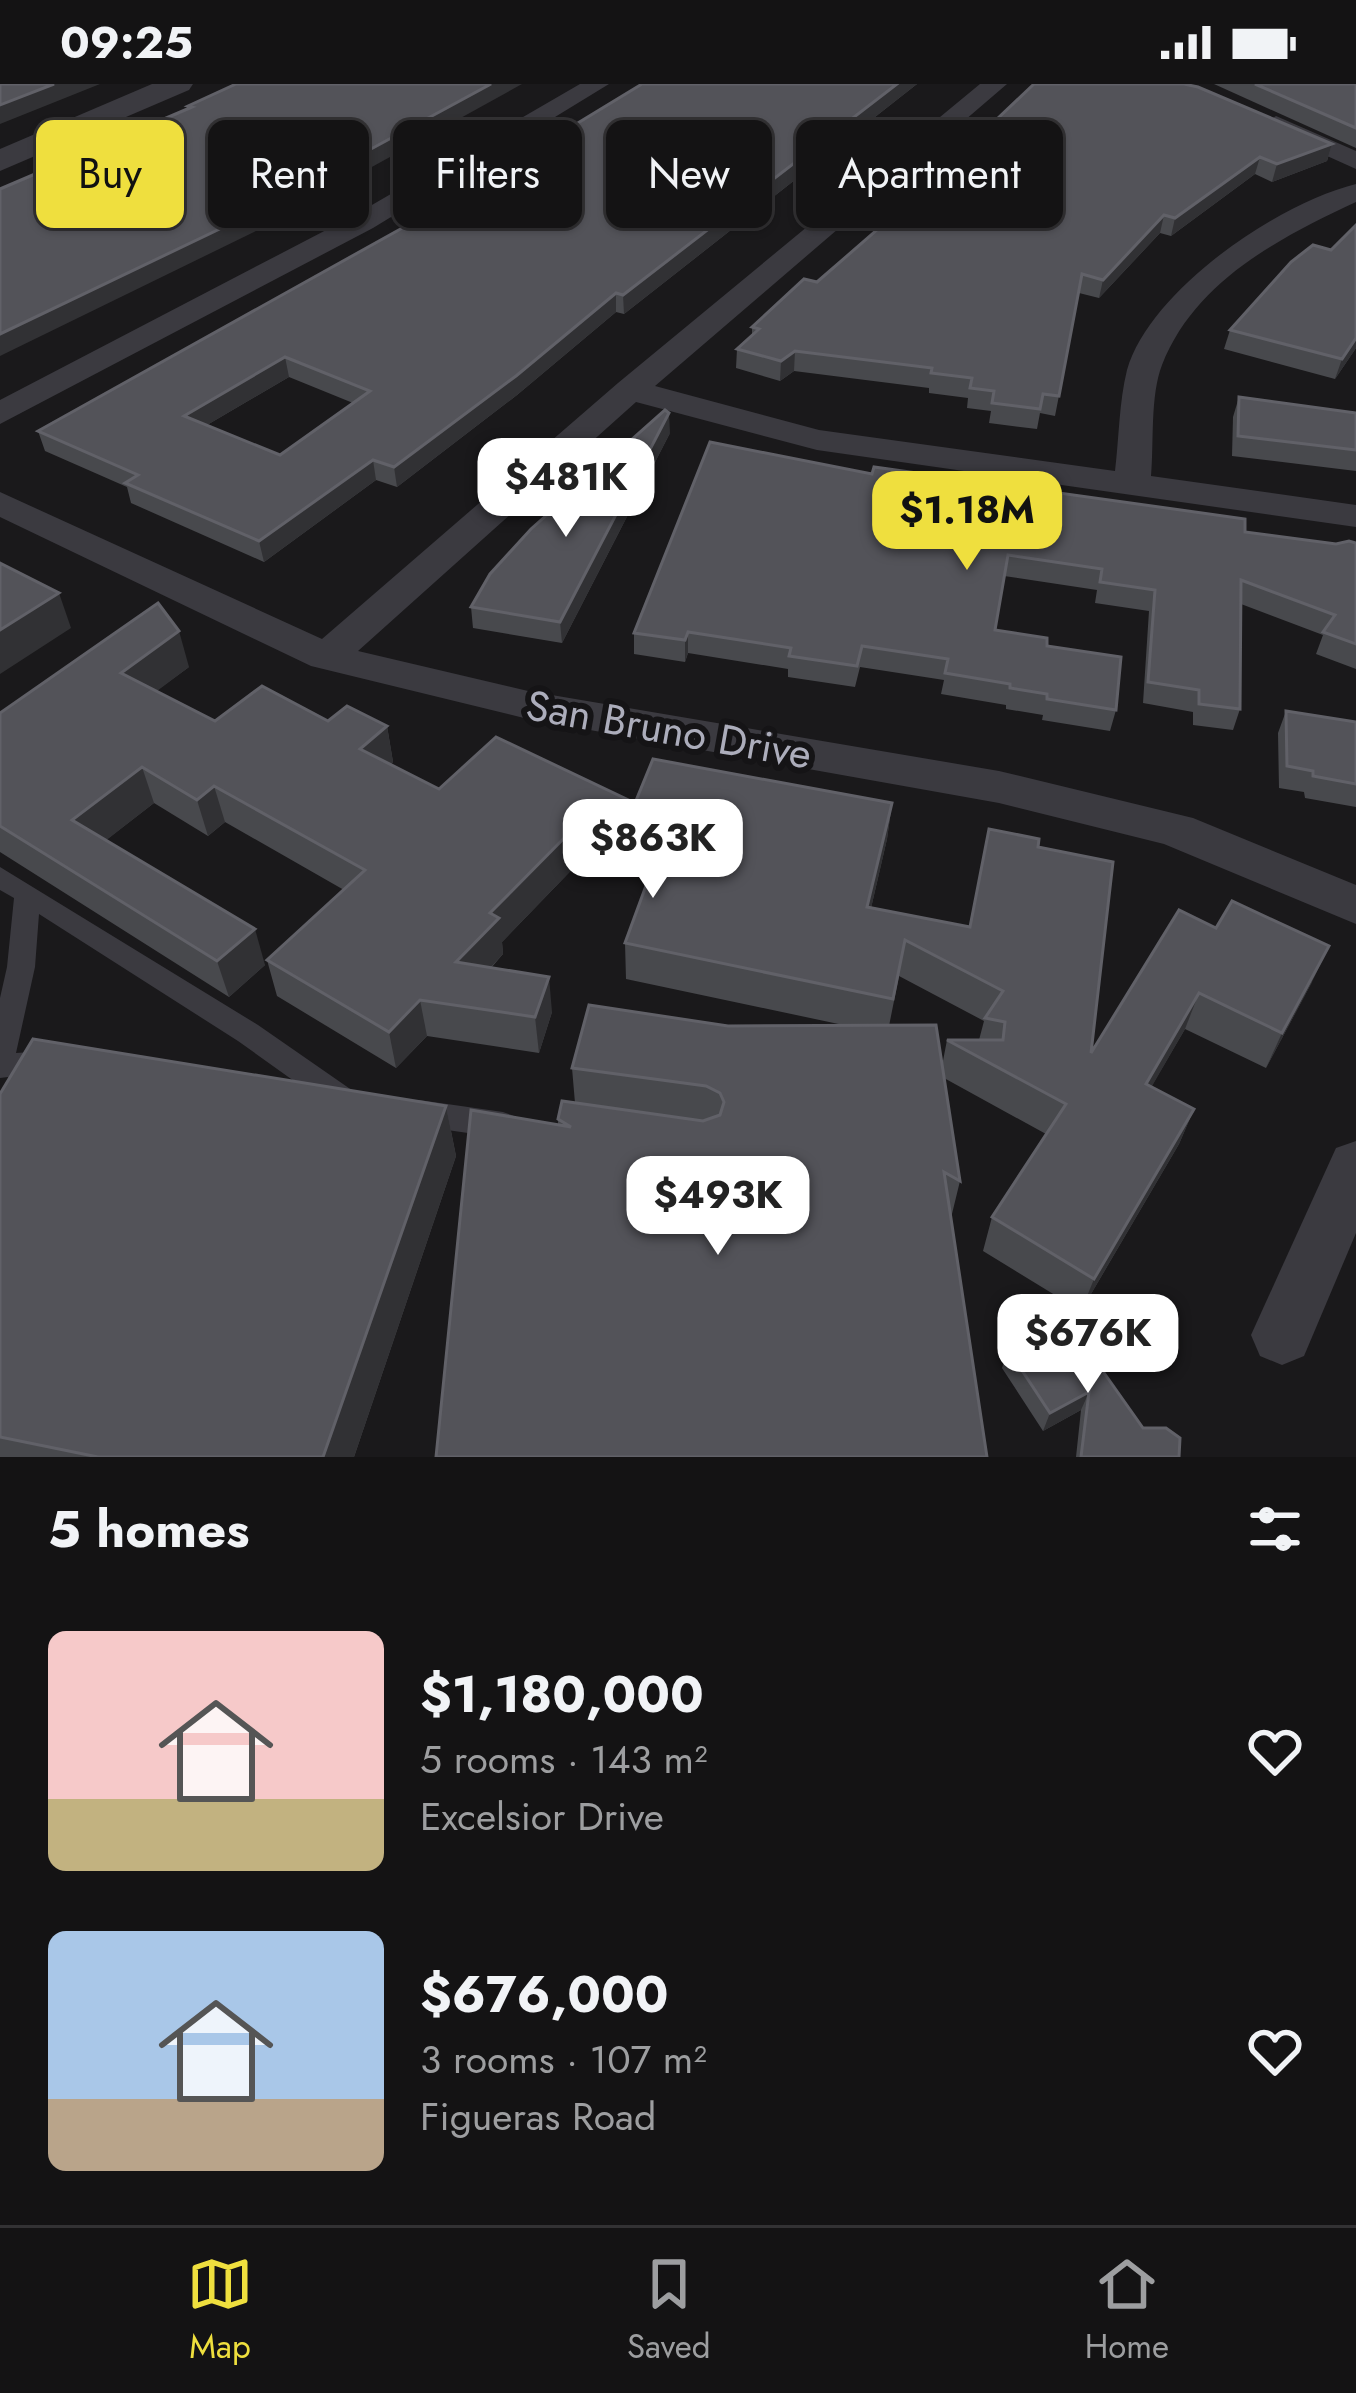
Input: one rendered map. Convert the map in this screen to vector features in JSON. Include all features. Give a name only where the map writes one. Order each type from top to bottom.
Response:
[{"type":"street","points":[[0,161],[178,84]]},
{"type":"street","points":[[0,414],[363,222],[597,84]]},
{"type":"street","points":[[326,657],[630,390],[995,84]]},
{"type":"street","points":[[1244,111],[1356,161]]},
{"type":"street","points":[[1132,482],[1144,368],[1172,320],[1228,259],[1286,224],[1356,192]]},
{"type":"street","points":[[630,390],[817,440],[1356,516]]},
{"type":"street","name":"San Bruno Drive","points":[[0,502],[326,657],[528,705],[999,787],[1176,830],[1356,905]]},
{"type":"street","points":[[1282,1335],[1356,1166]]},
{"type":"lane","points":[[0,878],[368,1106]]},
{"type":"lane","points":[[27,894],[21,967],[0,1063],[68,1062]]},
{"type":"lane","points":[[277,1092],[525,1128]]},
{"type":"building","points":[[0,84],[54,84],[0,105]]},
{"type":"building","points":[[236,84],[491,84],[425,120],[393,120],[393,137],[369,150],[369,120],[208,120],[208,228],[222,228],[0,334],[0,189],[36,174],[36,228],[184,228],[184,120],[162,120],[192,107],[188,106]]},
{"type":"building","points":[[642,84],[897,84],[850,120],[796,120],[796,162],[772,180],[772,120],[606,120],[606,228],[710,228],[623,295],[616,293],[516,376],[394,467],[373,460],[259,541],[125,483],[138,475],[38,431],[402,228],[582,228],[582,121]],"holes":[[[285,357],[370,391],[280,455],[184,416]]]},
{"type":"building","points":[[1034,84],[1184,84],[1332,144],[1277,164],[1260,157],[1175,218],[1164,215],[1103,280],[1082,274],[1059,396],[1043,394],[1040,409],[992,403],[994,391],[970,388],[972,378],[931,373],[932,368],[795,351],[781,361],[737,349],[759,329],[752,327],[804,279],[817,282],[879,228],[1063,228],[1063,120],[996,120]]},
{"type":"building","points":[[1255,84],[1356,84],[1356,128]]},
{"type":"building","points":[[1356,225],[1356,338],[1342,359],[1230,330],[1291,262],[1313,245],[1331,250]]},
{"type":"building","points":[[1239,397],[1356,413],[1356,450],[1238,436]]},
{"type":"building","points":[[665,410],[669,413],[560,622],[471,607],[490,574],[531,529]]},
{"type":"building","points":[[710,442],[872,474],[874,467],[1245,519],[1245,532],[1356,543],[1356,644],[1323,632],[1335,615],[1241,580],[1240,709],[1199,704],[1199,690],[1148,682],[1155,590],[1100,582],[1102,569],[1008,555],[995,630],[1047,638],[1047,646],[1121,657],[1116,710],[1047,699],[1047,694],[1010,688],[1010,684],[945,673],[948,659],[862,646],[857,666],[789,656],[791,648],[688,632],[685,640],[634,633]]},
{"type":"building","points":[[0,563],[59,593],[0,630]]},
{"type":"building","points":[[158,603],[179,631],[121,673],[215,721],[262,686],[328,721],[347,706],[387,726],[360,749],[439,789],[496,737],[635,803],[653,759],[892,803],[867,907],[970,927],[989,829],[1039,839],[1038,847],[1113,862],[1091,1053],[1179,910],[1216,928],[1232,901],[1329,946],[1282,1033],[1199,993],[1146,1084],[1194,1109],[1094,1279],[992,1217],[1066,1104],[947,1040],[1003,1040],[1005,1022],[985,1018],[1003,991],[905,940],[893,999],[625,943],[665,834],[584,818],[490,913],[499,918],[456,962],[549,977],[535,1017],[420,1000],[389,1032],[267,960],[365,870],[214,786],[197,800],[142,767],[72,820],[255,929],[217,961],[0,826],[0,713]]},
{"type":"building","points":[[1286,711],[1356,722],[1356,784],[1287,766]]},
{"type":"building","points":[[589,1005],[728,1026],[936,1025],[960,1181],[944,1172],[987,1457],[436,1457],[471,1110],[571,1127],[558,1119],[562,1101],[703,1121],[720,1115],[724,1102],[720,1093],[706,1086],[572,1068]]},
{"type":"building","points":[[33,1039],[446,1106],[323,1457],[98,1457],[0,1437],[0,1094]]},
{"type":"building","points":[[1066,1319],[1143,1428],[1166,1428],[1180,1438],[1179,1457],[1081,1457],[1089,1392],[1050,1413],[1008,1349]]}]
